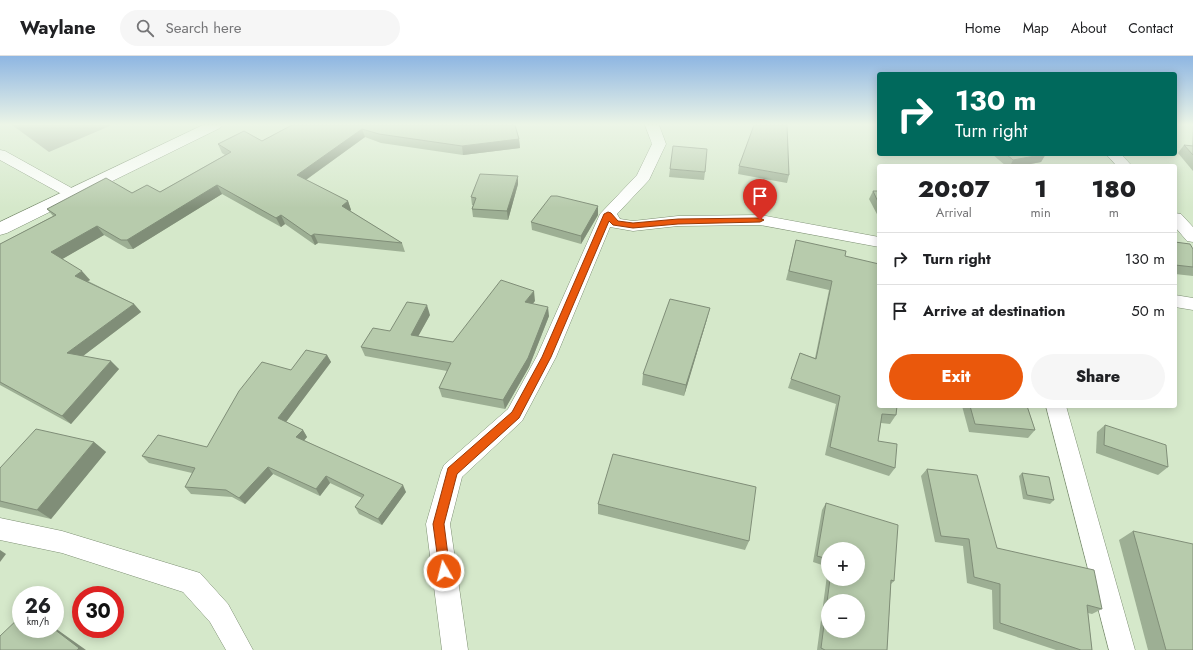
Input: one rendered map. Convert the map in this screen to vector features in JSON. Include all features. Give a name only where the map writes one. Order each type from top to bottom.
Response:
[{"type":"main road","points":[[0,229],[157,153]]},
{"type":"street","points":[[455,650],[438,524],[452,472],[515,415],[546,357],[608,214],[644,177],[655,153]]},
{"type":"street","points":[[0,154],[72,194]]},
{"type":"street","points":[[1115,156],[1123,164]]},
{"type":"street","points":[[608,214],[615,223],[633,226],[678,221],[760,220],[877,242]]},
{"type":"street","points":[[1177,220],[1193,237]]},
{"type":"street","points":[[1177,301],[1193,304]]},
{"type":"street","points":[[1057,408],[1122,650]]},
{"type":"street","points":[[0,529],[62,542],[191,582],[219,612],[240,650]]},
{"type":"building","points":[[230,153],[328,153],[297,175],[348,201],[342,206],[402,243],[314,234],[311,236],[281,215],[276,218],[217,185],[127,240],[121,240],[97,226],[51,252],[82,271],[75,276],[134,304],[67,353],[111,361],[62,416],[0,382],[0,244],[56,215],[47,209],[106,178],[132,193],[147,185],[160,192]]},
{"type":"building","points":[[672,153],[707,153],[705,172],[670,169]]},
{"type":"building","points":[[744,153],[788,153],[789,175],[739,166]]},
{"type":"building","points":[[1008,156],[1035,156],[1013,160]]},
{"type":"building","points":[[480,174],[518,176],[507,211],[472,209],[476,198],[471,197]]},
{"type":"building","points":[[873,191],[877,191],[877,200]]},
{"type":"building","points":[[551,196],[557,196],[598,206],[581,236],[531,222]]},
{"type":"building","points":[[796,240],[846,251],[845,256],[877,264],[877,408],[897,408],[896,415],[882,414],[878,441],[897,444],[895,468],[830,447],[840,396],[791,379],[800,353],[816,359],[832,281],[789,271]]},
{"type":"building","points":[[1177,242],[1190,244],[1193,249],[1193,267],[1177,265]]},
{"type":"building","points":[[501,280],[534,291],[525,302],[548,307],[528,358],[503,400],[439,388],[451,363],[361,347],[373,328],[390,331],[407,302],[427,305],[411,335],[453,342]]},
{"type":"building","points":[[670,299],[710,308],[686,385],[643,374]]},
{"type":"building","points":[[306,350],[327,355],[278,418],[303,430],[296,437],[403,485],[378,519],[355,507],[364,495],[326,476],[316,489],[268,467],[239,498],[226,490],[185,487],[195,468],[142,456],[158,435],[207,447],[239,391],[262,362],[291,370]]},
{"type":"building","points":[[971,408],[1028,408],[1035,430],[975,424]]},
{"type":"building","points":[[1105,425],[1166,445],[1168,467],[1104,445]]},
{"type":"building","points":[[36,429],[94,442],[37,510],[0,501],[0,468]]},
{"type":"building","points":[[613,454],[756,487],[749,541],[598,504]]},
{"type":"building","points":[[927,469],[977,475],[997,548],[1094,570],[1102,609],[1087,605],[1092,650],[1081,650],[1000,623],[1000,584],[974,577],[969,539],[941,536]]},
{"type":"building","points":[[1022,473],[1049,477],[1054,500],[1027,495]]},
{"type":"building","points":[[826,503],[898,525],[894,581],[891,580],[887,650],[825,650],[821,648],[822,638],[865,638],[865,594],[828,594],[829,586],[865,586],[865,542],[821,542],[821,557],[817,556]]},
{"type":"building","points":[[1133,531],[1193,544],[1193,650],[1166,650]]},
{"type":"building","points":[[12,625],[12,638],[64,638],[64,637],[79,648],[77,650],[0,650],[0,636]]},
{"type":"route","points":[[444,571],[438,524],[452,472],[515,415],[546,357],[608,214],[615,223],[633,226],[678,221],[760,220]]}]
